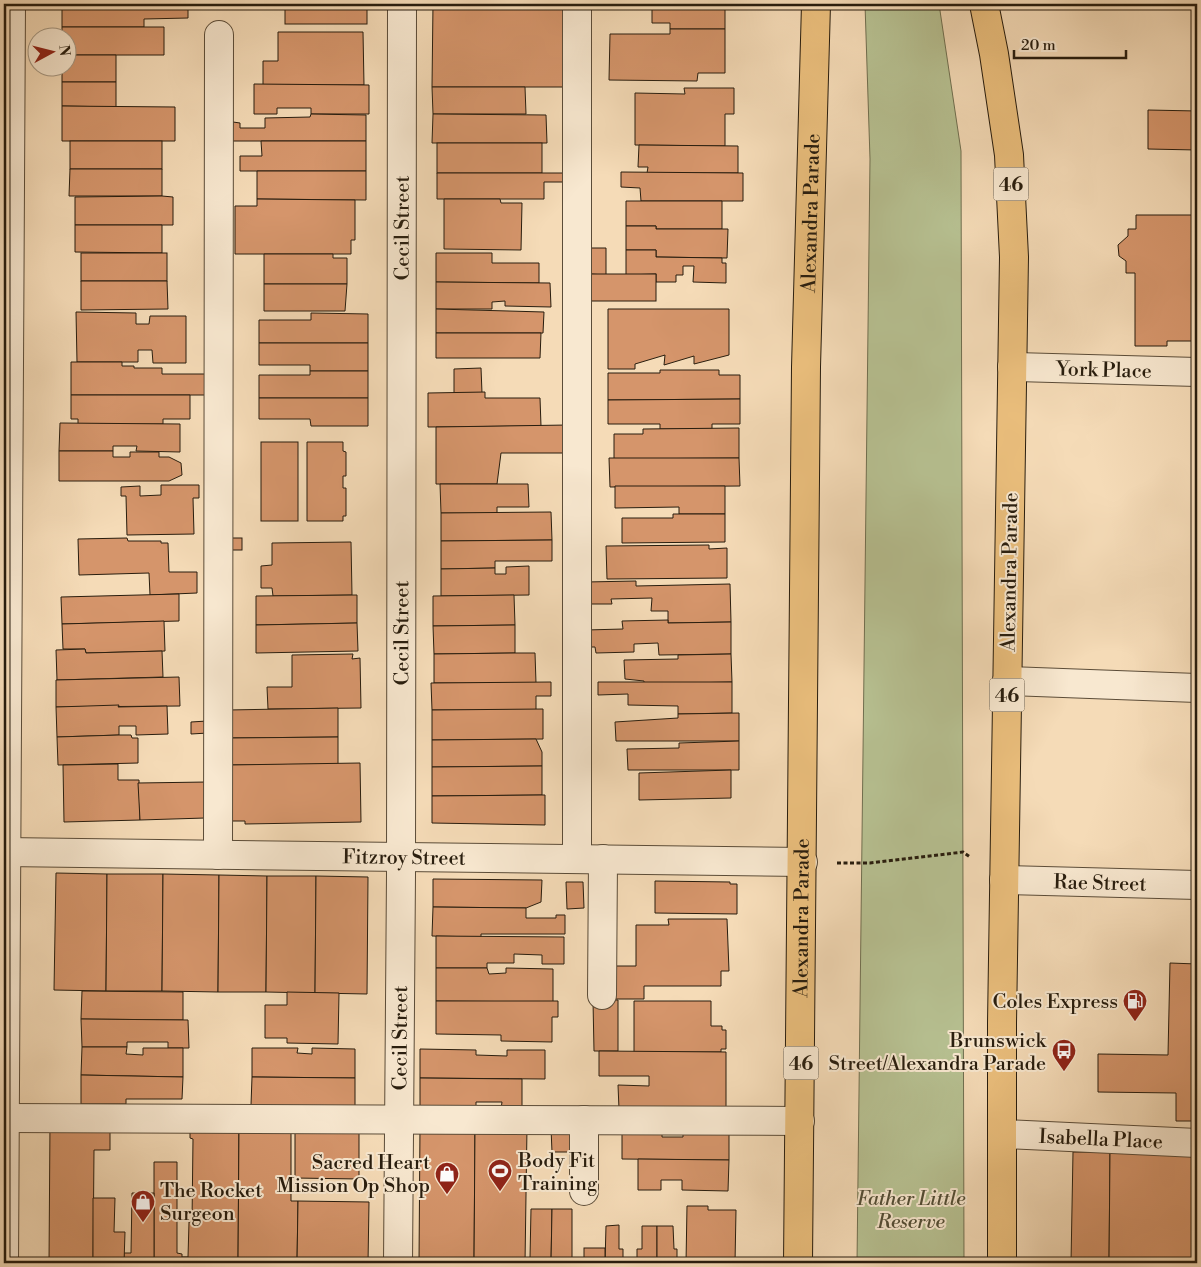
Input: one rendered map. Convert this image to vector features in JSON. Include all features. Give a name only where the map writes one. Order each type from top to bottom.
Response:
[{"type":"highway","name":"Alexandra Parade","points":[[798,1263],[804,862],[806,367],[816,4]]},
{"type":"highway","name":"Alexandra Parade","points":[[984,4],[994,54],[1009,155],[1014,257],[1004,880],[1002,1263]]},
{"type":"street","points":[[4,1263],[7,336],[11,4]]},
{"type":"street","name":"Cecil Street","points":[[398,1263],[401,857],[402,4]]},
{"type":"street","points":[[577,4],[590,859],[602,995]]},
{"type":"street","points":[[218,855],[219,35]]},
{"type":"street","name":"York Place","points":[[1012,367],[1197,372]]},
{"type":"street","points":[[1007,680],[1197,688]]},
{"type":"street","name":"Fitzroy Street","points":[[6,852],[804,862]]},
{"type":"street","name":"Rae Street","points":[[1004,880],[1197,886]]},
{"type":"street","points":[[5,1118],[800,1121]]},
{"type":"street","points":[[584,1120],[584,1191]]},
{"type":"street","name":"Isabella Place","points":[[1003,1134],[1197,1143]]},
{"type":"path","points":[[804,862],[870,863],[963,852],[1004,880]]},
{"type":"green space","name":"Father Little Reserve","points":[[865,4],[939,4],[961,151],[964,1263],[857,1263],[870,159]]},
{"type":"building","points":[[62,4],[188,4],[188,18],[144,19],[144,27],[62,27]]},
{"type":"building","points":[[285,4],[367,4],[367,24],[285,24]]},
{"type":"building","points":[[433,4],[574,4],[574,87],[432,87]]},
{"type":"building","points":[[614,4],[725,4],[725,29],[670,29],[670,23],[652,23],[652,8],[614,7]]},
{"type":"building","points":[[164,27],[164,55],[78,55],[78,28],[62,28]]},
{"type":"building","points":[[670,29],[725,29],[725,73],[698,73],[697,81],[609,80],[610,34],[670,34]]},
{"type":"building","points":[[278,32],[363,32],[364,85],[263,85],[263,61],[278,61]]},
{"type":"building","points":[[78,55],[116,55],[116,82],[62,82],[62,78],[78,78]]},
{"type":"building","points":[[62,82],[116,82],[116,107],[62,106]]},
{"type":"building","points":[[254,84],[369,85],[369,114],[311,114],[311,108],[277,108],[277,114],[254,114]]},
{"type":"building","points":[[432,87],[525,87],[526,114],[433,114]]},
{"type":"building","points":[[684,88],[734,88],[734,114],[725,114],[725,146],[635,145],[635,93],[685,94]]},
{"type":"building","points":[[62,106],[175,107],[175,141],[62,141]]},
{"type":"building","points":[[1148,110],[1197,111],[1197,150],[1148,149]]},
{"type":"building","points":[[311,114],[366,115],[366,141],[232,141],[233,122],[240,123],[240,128],[265,128],[265,118],[310,117]]},
{"type":"building","points":[[433,114],[546,115],[547,143],[432,143]]},
{"type":"building","points":[[70,141],[162,141],[162,169],[70,169]]},
{"type":"building","points":[[261,141],[366,141],[366,171],[240,171],[240,156],[262,156]]},
{"type":"building","points":[[437,143],[542,143],[542,173],[437,173]]},
{"type":"building","points":[[639,145],[738,146],[738,173],[647,173],[648,167],[638,167]]},
{"type":"building","points":[[70,169],[162,169],[162,196],[69,196]]},
{"type":"building","points":[[257,171],[366,171],[366,200],[257,199]]},
{"type":"building","points":[[621,172],[743,173],[743,201],[641,201],[640,188],[621,187]]},
{"type":"building","points":[[437,173],[568,173],[568,182],[544,182],[544,199],[437,199]]},
{"type":"building","points":[[75,197],[173,197],[173,225],[75,225]]},
{"type":"building","points":[[257,199],[355,200],[355,240],[351,240],[351,254],[235,254],[235,206],[257,206]]},
{"type":"building","points":[[444,199],[500,199],[501,203],[522,203],[521,250],[444,249]]},
{"type":"building","points":[[626,201],[722,201],[722,229],[656,229],[656,226],[626,226]]},
{"type":"building","points":[[1136,215],[1197,215],[1197,341],[1167,341],[1167,346],[1135,346],[1135,273],[1126,273],[1126,261],[1119,256],[1118,245],[1128,236],[1128,229],[1136,229]]},
{"type":"building","points":[[75,225],[162,225],[162,253],[75,252]]},
{"type":"building","points":[[626,226],[656,226],[656,229],[728,229],[727,258],[656,257],[656,250],[626,250]]},
{"type":"building","points":[[589,248],[606,248],[606,275],[589,274]]},
{"type":"building","points":[[626,250],[656,250],[656,257],[722,258],[722,263],[726,263],[726,283],[693,282],[694,266],[683,266],[683,275],[676,275],[676,282],[656,282],[656,274],[626,275]]},
{"type":"building","points":[[81,253],[167,253],[167,281],[81,281]]},
{"type":"building","points":[[436,253],[492,253],[492,263],[539,263],[539,283],[436,282]]},
{"type":"building","points":[[264,254],[333,254],[333,258],[347,258],[347,284],[264,284]]},
{"type":"building","points":[[589,274],[656,274],[656,301],[589,301]]},
{"type":"building","points":[[81,281],[167,281],[168,309],[81,310]]},
{"type":"building","points":[[436,282],[550,283],[551,307],[505,306],[505,301],[492,302],[492,309],[436,309]]},
{"type":"building","points":[[264,284],[347,284],[345,311],[264,311]]},
{"type":"building","points":[[436,309],[544,312],[543,333],[436,333]]},
{"type":"building","points":[[608,309],[729,309],[729,355],[694,364],[694,356],[664,365],[665,355],[635,364],[635,369],[608,369]]},
{"type":"building","points":[[76,312],[136,313],[136,324],[149,324],[150,316],[186,316],[186,363],[153,363],[152,350],[138,350],[138,362],[77,362]]},
{"type":"building","points":[[311,313],[368,314],[368,343],[259,343],[259,320],[311,320]]},
{"type":"building","points":[[436,333],[541,333],[540,358],[436,358]]},
{"type":"building","points":[[259,343],[368,343],[368,371],[310,371],[310,365],[259,365]]},
{"type":"building","points":[[71,362],[122,362],[122,366],[134,366],[134,368],[162,368],[162,374],[206,374],[206,395],[71,395]]},
{"type":"building","points":[[481,368],[482,393],[454,393],[454,369]]},
{"type":"building","points":[[660,370],[719,370],[719,375],[740,375],[740,399],[608,400],[608,373],[660,373]]},
{"type":"building","points":[[310,371],[368,371],[368,398],[259,398],[259,375],[310,375]]},
{"type":"building","points":[[485,392],[485,398],[540,398],[541,426],[428,427],[428,393]]},
{"type":"building","points":[[71,395],[190,395],[190,419],[163,419],[163,424],[78,424],[78,419],[71,419]]},
{"type":"building","points":[[259,398],[368,398],[368,426],[311,426],[310,419],[259,419]]},
{"type":"building","points":[[740,399],[740,424],[712,424],[712,429],[660,429],[660,424],[608,424],[608,400]]},
{"type":"building","points":[[60,423],[180,424],[180,452],[136,451],[137,446],[113,446],[113,451],[59,451]]},
{"type":"building","points":[[568,425],[568,453],[501,453],[497,484],[436,484],[436,427]]},
{"type":"building","points":[[739,428],[739,458],[614,459],[614,434],[643,434],[643,429]]},
{"type":"building","points":[[261,442],[298,442],[298,521],[261,521]]},
{"type":"building","points":[[307,442],[343,442],[343,451],[346,452],[346,476],[343,476],[343,488],[346,488],[346,516],[343,516],[343,521],[307,521]]},
{"type":"building","points":[[59,451],[113,451],[113,457],[130,457],[130,452],[159,452],[159,457],[169,457],[181,463],[182,475],[169,481],[59,481]]},
{"type":"building","points":[[609,458],[739,458],[740,486],[610,487]]},
{"type":"building","points":[[440,484],[528,484],[529,507],[497,507],[497,513],[441,513]]},
{"type":"building","points":[[161,485],[199,485],[199,498],[193,498],[194,534],[127,535],[126,496],[121,496],[121,487],[140,486],[140,496],[161,495]]},
{"type":"building","points":[[615,486],[725,486],[725,514],[679,514],[679,507],[615,508]]},
{"type":"building","points":[[551,512],[552,540],[441,541],[441,513]]},
{"type":"building","points":[[673,514],[725,514],[725,542],[622,543],[622,518],[673,518]]},
{"type":"building","points":[[127,538],[128,541],[161,541],[161,543],[168,543],[169,572],[197,572],[197,593],[150,595],[149,573],[79,575],[78,539]]},
{"type":"building","points":[[231,538],[242,538],[242,550],[231,550]]},
{"type":"building","points":[[552,540],[552,561],[495,561],[495,568],[441,569],[441,541]]},
{"type":"building","points":[[351,542],[352,595],[273,596],[272,588],[261,588],[261,566],[272,565],[272,543]]},
{"type":"building","points":[[709,545],[709,549],[727,548],[727,578],[607,579],[606,546]]},
{"type":"building","points":[[529,566],[529,595],[441,596],[441,569],[495,568],[495,574],[506,574],[506,567]]},
{"type":"building","points":[[636,581],[636,586],[730,584],[731,622],[668,623],[668,611],[651,611],[652,598],[611,599],[612,604],[587,604],[586,582]]},
{"type":"building","points":[[179,594],[179,621],[62,624],[61,597]]},
{"type":"building","points":[[357,595],[357,623],[256,625],[256,596]]},
{"type":"building","points":[[514,595],[515,625],[433,626],[433,596]]},
{"type":"building","points":[[668,620],[668,623],[731,622],[731,654],[659,655],[658,643],[634,644],[634,652],[596,653],[595,647],[586,647],[586,630],[623,629],[622,621]]},
{"type":"building","points":[[164,621],[165,651],[86,653],[85,649],[63,649],[62,624]]},
{"type":"building","points":[[357,623],[358,651],[256,653],[256,625]]},
{"type":"building","points":[[515,625],[515,653],[434,654],[433,626]]},
{"type":"building","points":[[85,649],[86,653],[162,651],[163,677],[57,680],[56,650]]},
{"type":"building","points":[[535,653],[536,683],[434,683],[434,654]]},
{"type":"building","points":[[353,654],[352,659],[360,658],[361,708],[268,709],[267,687],[292,687],[292,655]]},
{"type":"building","points":[[731,654],[732,682],[644,684],[644,681],[625,679],[624,660],[678,659],[678,655]]},
{"type":"building","points":[[179,677],[180,706],[56,707],[56,680]]},
{"type":"building","points":[[551,682],[551,696],[536,696],[536,710],[432,710],[431,683]]},
{"type":"building","points":[[598,682],[732,682],[732,713],[678,714],[678,706],[628,705],[628,694],[598,695]]},
{"type":"building","points":[[119,705],[118,707],[167,706],[168,734],[136,735],[136,726],[119,726],[119,735],[57,737],[56,707]]},
{"type":"building","points":[[338,708],[338,737],[229,738],[228,710]]},
{"type":"building","points":[[543,709],[543,739],[432,740],[432,710]]},
{"type":"building","points":[[739,713],[739,741],[616,741],[615,722],[678,718],[678,714]]},
{"type":"building","points":[[207,721],[208,733],[191,734],[191,722]]},
{"type":"building","points":[[131,735],[132,738],[138,738],[138,763],[58,765],[57,737]]},
{"type":"building","points":[[338,737],[338,764],[229,765],[229,738]]},
{"type":"building","points":[[536,739],[542,752],[542,766],[432,767],[432,740]]},
{"type":"building","points":[[739,741],[739,770],[628,770],[627,749],[679,748],[679,743]]},
{"type":"building","points":[[360,763],[361,822],[245,824],[245,821],[228,821],[229,765]]},
{"type":"building","points":[[118,764],[118,780],[139,780],[140,820],[64,822],[63,765]]},
{"type":"building","points":[[542,766],[542,795],[432,796],[432,767]]},
{"type":"building","points":[[731,770],[731,798],[639,800],[639,773]]},
{"type":"building","points":[[207,782],[205,818],[140,820],[138,783]]},
{"type":"building","points":[[545,795],[545,825],[432,823],[432,796]]},
{"type":"building","points":[[56,873],[107,874],[106,991],[54,990]]},
{"type":"building","points":[[107,874],[163,874],[162,991],[106,991]]},
{"type":"building","points":[[163,874],[219,875],[218,992],[162,991]]},
{"type":"building","points":[[219,875],[267,876],[266,992],[218,992]]},
{"type":"building","points":[[267,876],[316,876],[315,993],[266,992]]},
{"type":"building","points":[[316,876],[368,877],[367,994],[315,993]]},
{"type":"building","points":[[433,879],[542,880],[541,902],[526,908],[433,907]]},
{"type":"building","points":[[655,881],[730,882],[730,884],[737,884],[737,914],[655,913]]},
{"type":"building","points":[[566,882],[583,882],[584,908],[567,909]]},
{"type":"building","points":[[433,907],[526,908],[526,918],[556,918],[556,915],[565,915],[565,934],[481,934],[481,937],[432,936]]},
{"type":"building","points":[[668,919],[727,919],[729,971],[721,971],[721,986],[644,986],[644,999],[612,999],[612,966],[636,966],[636,925],[669,925]]},
{"type":"building","points":[[436,936],[564,937],[564,964],[542,964],[542,955],[514,954],[514,963],[487,963],[487,968],[436,968]]},
{"type":"building","points":[[1170,963],[1197,964],[1197,1121],[1176,1121],[1176,1093],[1098,1092],[1098,1054],[1168,1055]]},
{"type":"building","points":[[436,968],[487,968],[489,974],[506,973],[506,968],[553,969],[553,1002],[436,1001]]},
{"type":"building","points":[[82,991],[183,992],[183,1020],[81,1019]]},
{"type":"building","points":[[287,992],[339,993],[338,1044],[287,1043],[287,1038],[265,1038],[265,1005],[287,1005]]},
{"type":"building","points":[[593,1000],[618,1000],[618,1051],[594,1051]]},
{"type":"building","points":[[436,1001],[558,1001],[558,1017],[552,1017],[552,1042],[501,1041],[501,1035],[436,1034]]},
{"type":"building","points":[[634,1001],[711,1001],[711,1026],[722,1026],[722,1030],[726,1030],[726,1049],[721,1049],[721,1052],[634,1052]]},
{"type":"building","points":[[81,1019],[188,1020],[189,1048],[168,1048],[168,1042],[127,1042],[127,1047],[82,1047]]},
{"type":"building","points":[[82,1047],[127,1047],[126,1054],[143,1055],[143,1048],[183,1048],[183,1077],[81,1075]]},
{"type":"building","points":[[252,1048],[298,1048],[297,1053],[312,1054],[312,1048],[355,1049],[355,1078],[252,1077]]},
{"type":"building","points":[[420,1049],[476,1050],[476,1055],[507,1056],[507,1050],[545,1050],[545,1079],[420,1078]]},
{"type":"building","points":[[599,1051],[726,1052],[726,1110],[619,1109],[618,1085],[649,1086],[649,1076],[599,1076]]},
{"type":"building","points":[[81,1075],[183,1077],[182,1099],[126,1099],[126,1104],[81,1104]]},
{"type":"building","points":[[252,1077],[355,1078],[355,1107],[251,1105]]},
{"type":"building","points":[[420,1078],[522,1079],[522,1109],[501,1109],[502,1102],[476,1102],[476,1108],[420,1108]]},
{"type":"building","points":[[50,1122],[110,1123],[110,1150],[94,1150],[93,1263],[49,1263]]},
{"type":"building","points":[[190,1124],[239,1124],[238,1263],[182,1263],[182,1257],[188,1257],[189,1222],[192,1222],[193,1139],[190,1138]]},
{"type":"building","points":[[239,1124],[291,1124],[291,1201],[298,1201],[297,1263],[238,1263]]},
{"type":"building","points":[[295,1124],[359,1125],[359,1179],[295,1178]]},
{"type":"building","name":"Sacred Heart Mission Op Shop","points":[[420,1126],[475,1126],[474,1263],[419,1263]]},
{"type":"building","name":"Body Fit Training","points":[[475,1126],[527,1127],[525,1263],[474,1263]]},
{"type":"building","points":[[577,1127],[578,1152],[552,1152],[551,1128]]},
{"type":"building","points":[[622,1127],[662,1127],[662,1137],[683,1137],[683,1128],[729,1128],[729,1160],[622,1159]]},
{"type":"building","points":[[1073,1152],[1110,1152],[1109,1263],[1071,1263]]},
{"type":"building","points":[[1110,1152],[1197,1154],[1197,1263],[1109,1263]]},
{"type":"building","points":[[638,1159],[729,1160],[728,1191],[682,1190],[682,1180],[661,1180],[661,1190],[638,1190]]},
{"type":"building","points":[[154,1162],[177,1162],[177,1253],[182,1254],[182,1263],[154,1263]]},
{"type":"building","name":"The Rocket Surgeon","points":[[132,1193],[154,1193],[154,1263],[124,1263],[124,1253],[131,1253]]},
{"type":"building","points":[[93,1198],[115,1198],[114,1232],[125,1232],[124,1263],[93,1263]]},
{"type":"building","points":[[298,1201],[369,1202],[368,1263],[297,1263]]},
{"type":"building","points":[[687,1206],[708,1206],[708,1210],[736,1210],[735,1263],[686,1263]]},
{"type":"building","points":[[531,1209],[552,1209],[551,1263],[525,1263],[525,1258],[530,1258]]},
{"type":"building","points":[[552,1209],[572,1209],[572,1258],[577,1258],[577,1263],[551,1263]]},
{"type":"building","points":[[619,1225],[619,1249],[623,1249],[623,1263],[605,1263],[606,1226]]},
{"type":"building","points":[[642,1226],[657,1226],[657,1263],[637,1263],[637,1249],[642,1249]]},
{"type":"building","points":[[657,1226],[673,1226],[674,1249],[677,1249],[677,1263],[657,1263]]},
{"type":"building","points":[[584,1248],[605,1248],[605,1263],[584,1263]]},
{"type":"place","name":"Coles Express","points":[[1135,1022]]},
{"type":"place","name":"Brunswick Street/Alexandra Parade","points":[[1064,1072]]},
{"type":"place","name":"Body Fit Training","points":[[500,1192]]},
{"type":"place","name":"Sacred Heart Mission Op Shop","points":[[447,1195]]},
{"type":"place","name":"The Rocket Surgeon","points":[[143,1223]]}]
